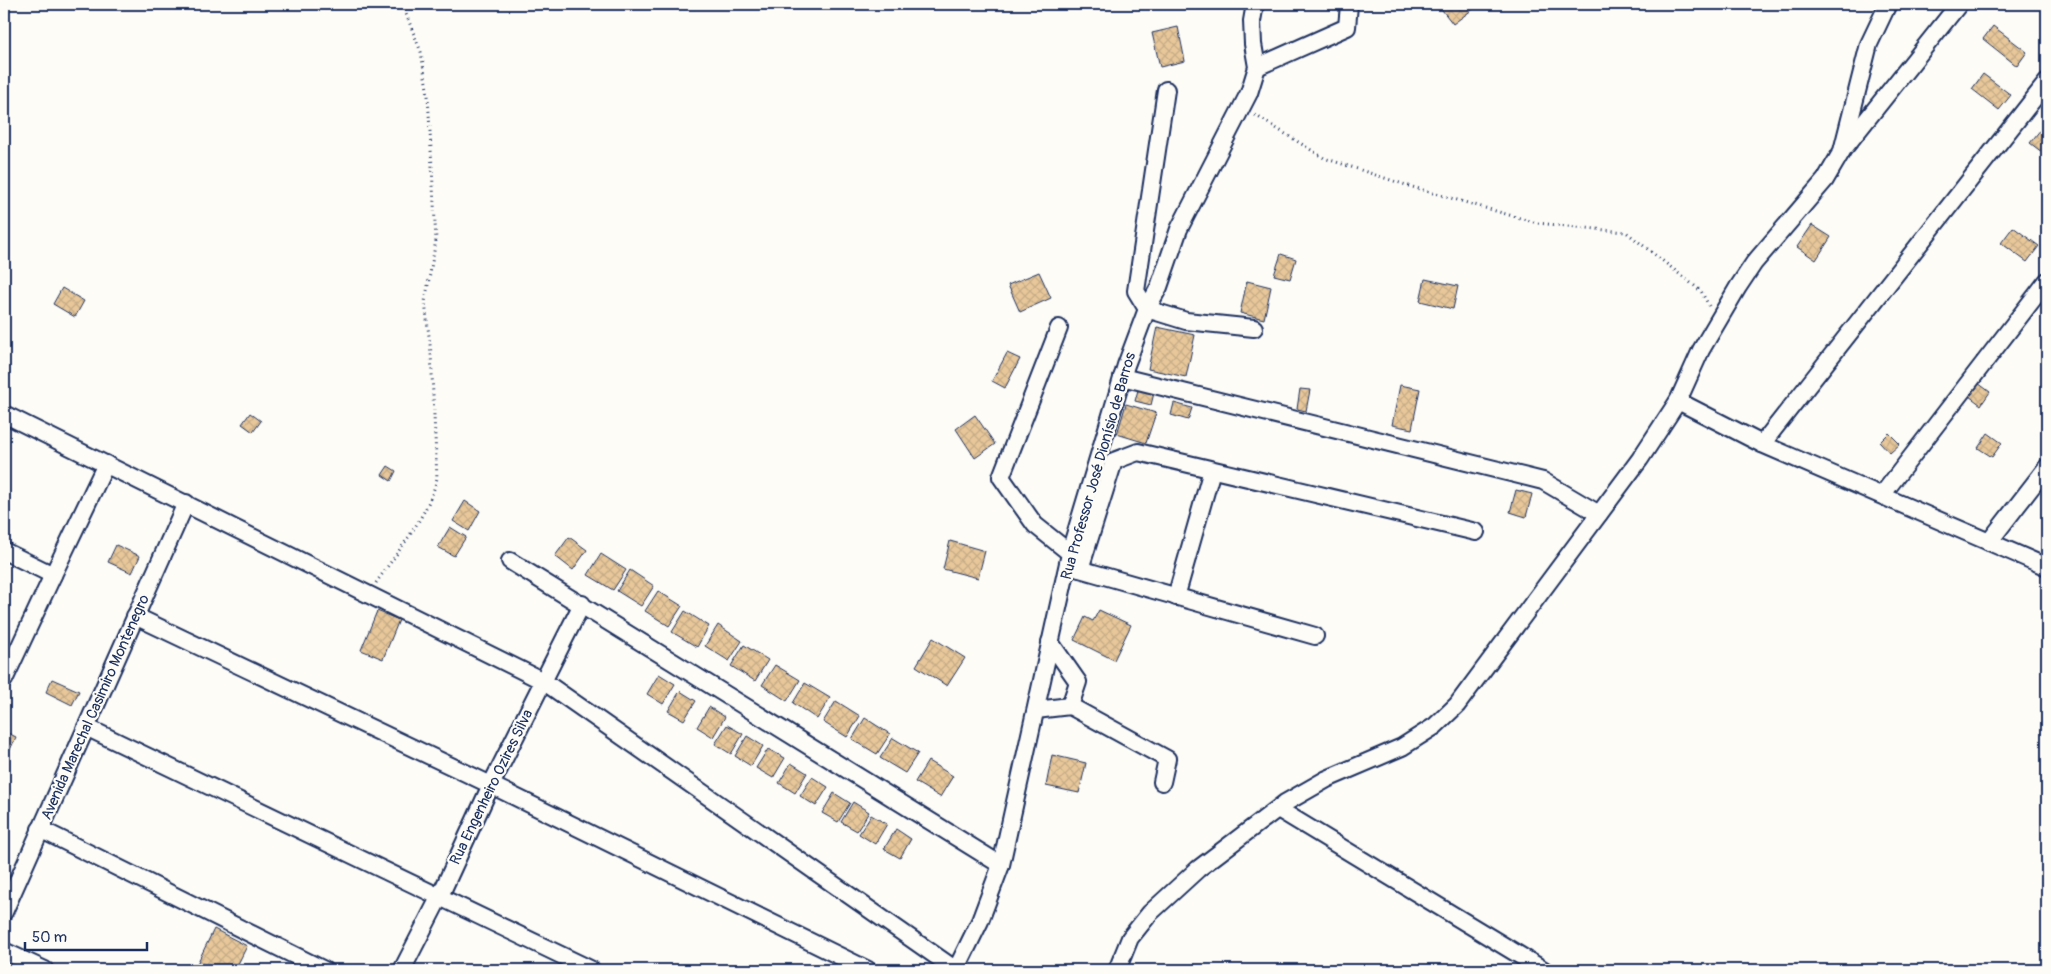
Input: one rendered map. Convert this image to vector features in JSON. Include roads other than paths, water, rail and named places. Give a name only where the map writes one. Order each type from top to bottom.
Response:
[{"type":"street","name":"Rua Professor José Dionísio de Barros","points":[[956,970],[980,921],[1001,865],[1050,642],[1122,377],[1146,309],[1158,288],[1179,229],[1249,93],[1256,67],[1253,36],[1255,4]]},
{"type":"street","points":[[1842,151],[1869,44],[1888,4]]},
{"type":"street","points":[[1116,970],[1130,938],[1150,913],[1198,869],[1278,809],[1327,779],[1402,747],[1435,726],[1457,705],[1640,460],[1678,401],[1701,350],[1754,263],[1825,180],[1842,151],[1959,4]]},
{"type":"street","points":[[1256,67],[1347,27],[1349,5]]},
{"type":"street","points":[[1762,444],[2047,82]]},
{"type":"street","points":[[1166,90],[1136,292],[1146,309],[1186,321],[1254,328]]},
{"type":"street","points":[[1882,496],[2047,281]]},
{"type":"street","points":[[1059,328],[1001,477],[1035,525],[1072,563],[1176,597],[1315,636]]},
{"type":"street","points":[[1122,377],[1542,481],[1599,514]]},
{"type":"street","points":[[1678,401],[1762,444],[2047,567]]},
{"type":"street","points":[[4,414],[543,681],[956,970]]},
{"type":"street","points":[[1072,563],[1114,461],[1138,452],[1476,532]]},
{"type":"street","points":[[4,680],[106,464]]},
{"type":"street","points":[[1989,542],[2047,468]]},
{"type":"street","points":[[1176,597],[1212,470]]},
{"type":"street","name":"Avenida Marechal Casimiro Montenegro","points":[[4,912],[186,503]]},
{"type":"street","points":[[4,551],[53,575]]},
{"type":"street","points":[[510,561],[1001,865]]},
{"type":"street","name":"Rua Engenheiro Ozires Silva","points":[[402,970],[440,896],[491,785],[582,604]]},
{"type":"street","points":[[136,616],[491,785],[868,970]]},
{"type":"street","points":[[1050,642],[1078,682],[1070,706]]},
{"type":"street","points":[[1036,710],[1070,706],[1167,759],[1162,782]]},
{"type":"street","points":[[86,727],[592,970]]},
{"type":"street","points":[[1278,809],[1544,970]]},
{"type":"street","points":[[40,829],[324,970]]},
{"type":"street","points":[[4,950],[45,970]]}]
